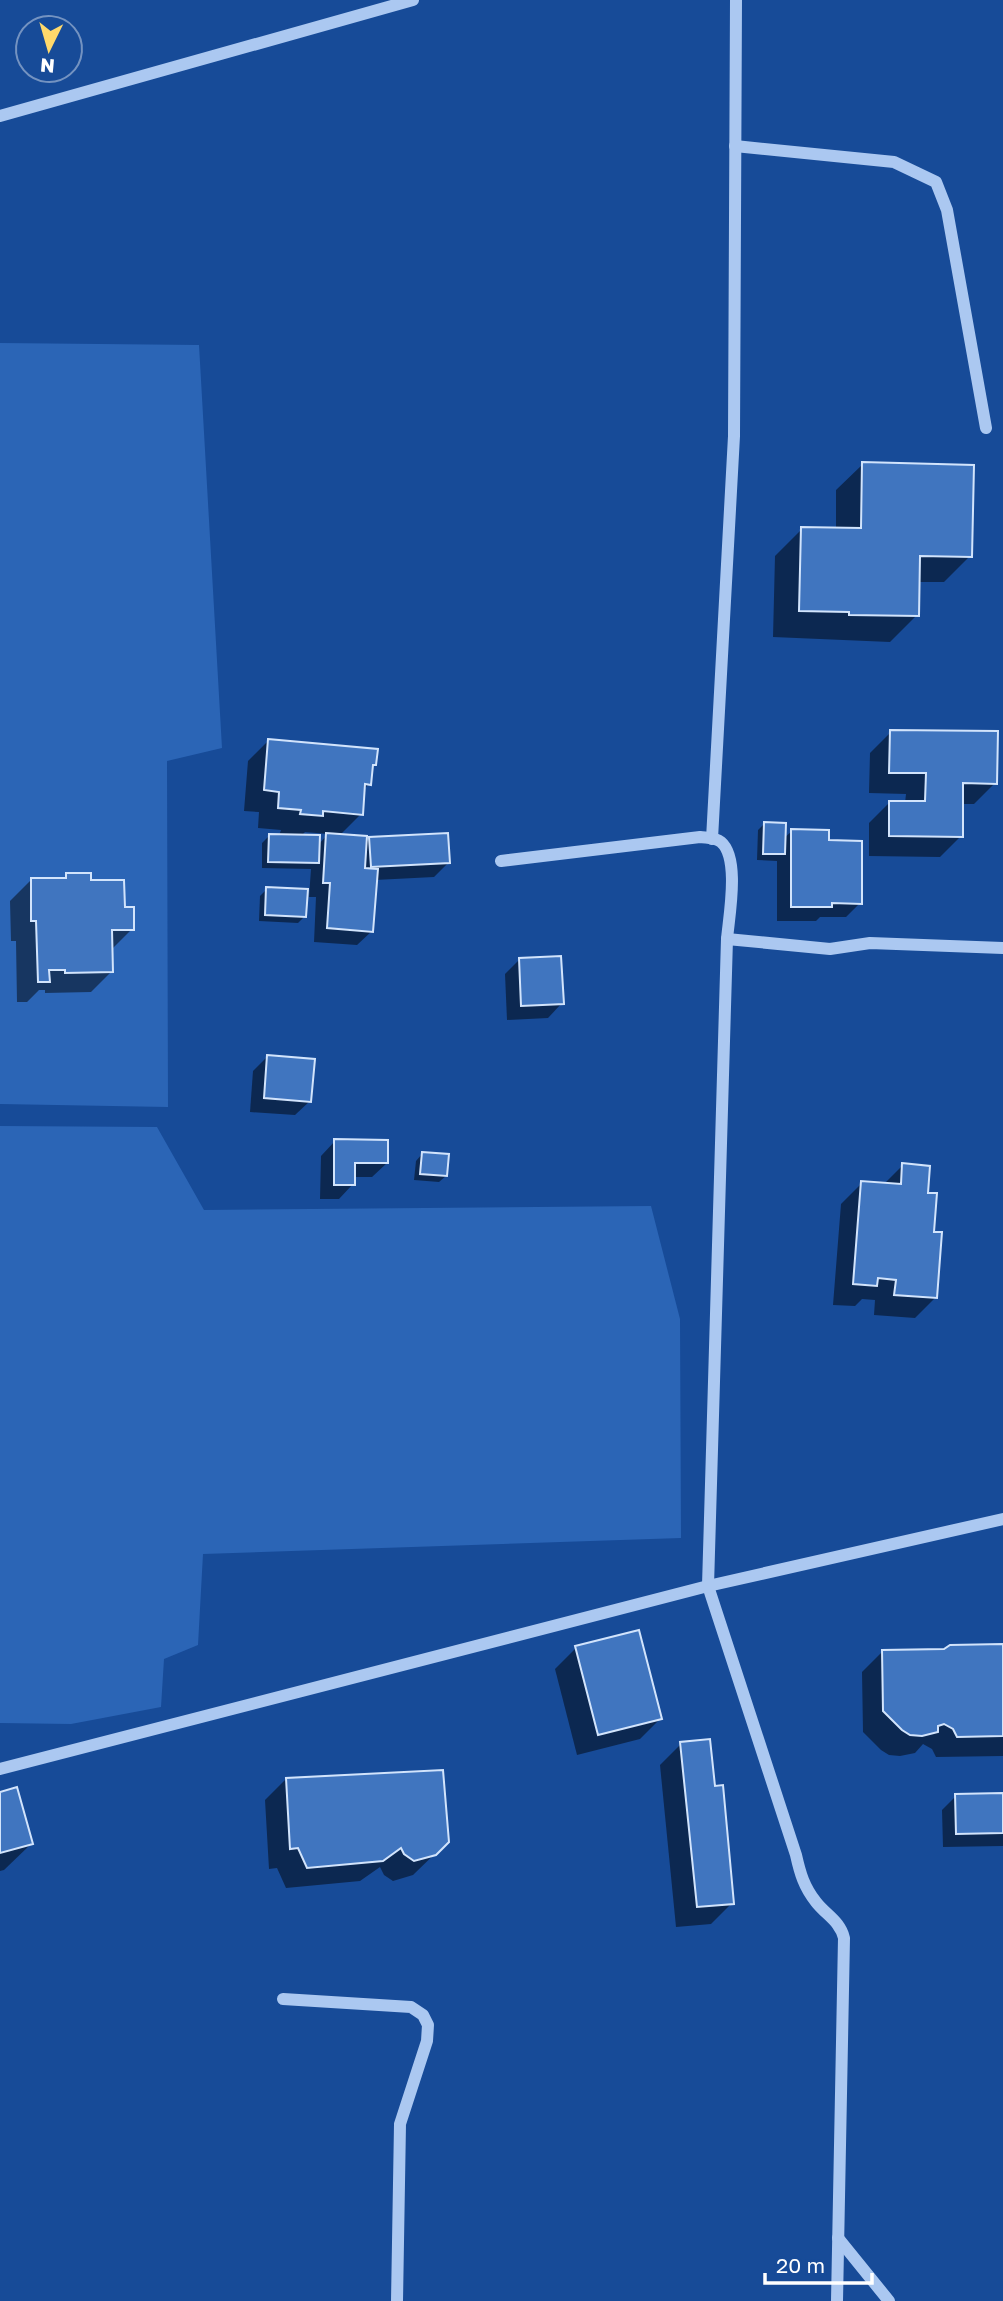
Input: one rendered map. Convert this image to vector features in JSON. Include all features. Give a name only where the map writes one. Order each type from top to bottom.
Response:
[{"type":"street","points":[[0,116],[412,0]]},
{"type":"street","points":[[712,838],[734,436],[736,0]]},
{"type":"street","points":[[735,146],[894,162],[936,182],[947,210],[986,428]]},
{"type":"street","points":[[501,861],[700,837],[721,842],[730,856],[732,870],[727,939],[708,1586],[796,1854],[801,1877],[818,1906],[833,1918],[842,1931],[837,2301]]},
{"type":"street","points":[[727,939],[830,949],[870,943],[1003,948]]},
{"type":"street","points":[[0,1769],[708,1586],[1003,1520]]},
{"type":"street","points":[[283,1999],[411,2007],[423,2015],[428,2025],[427,2041],[400,2124],[397,2301]]},
{"type":"street","points":[[838,2238],[889,2301]]},
{"type":"shaded area","points":[[0,343],[199,345],[222,748],[167,761],[168,1107],[0,1104]]},
{"type":"shaded area","points":[[0,1126],[157,1127],[204,1210],[651,1206],[680,1319],[681,1538],[203,1554],[198,1645],[164,1659],[161,1707],[71,1724],[0,1723]]},
{"type":"building","points":[[862,462],[974,465],[972,557],[920,556],[919,616],[799,611],[801,527],[861,528]]},
{"type":"building","points":[[890,730],[998,731],[997,784],[963,783],[963,837],[889,836],[889,801],[925,801],[926,773],[889,773]]},
{"type":"building","points":[[268,739],[378,749],[371,785],[365,784],[363,815],[323,811],[323,816],[278,808],[279,792],[264,790]]},
{"type":"building","points":[[764,822],[786,823],[785,854],[763,854]]},
{"type":"building","points":[[791,829],[829,830],[829,840],[862,841],[862,904],[832,903],[832,907],[791,907]]},
{"type":"building","points":[[326,833],[367,836],[365,868],[378,869],[373,932],[327,928],[330,883],[323,883]]},
{"type":"building","points":[[448,833],[450,863],[371,867],[369,837]]},
{"type":"building","points":[[269,834],[320,835],[319,863],[268,862]]},
{"type":"building","points":[[66,873],[91,873],[91,880],[124,880],[125,907],[134,907],[134,930],[112,930],[113,972],[65,973],[65,970],[49,970],[50,982],[38,982],[36,921],[31,921],[31,878],[66,878]]},
{"type":"building","points":[[266,887],[308,889],[306,917],[265,915]]},
{"type":"building","points":[[561,956],[564,1004],[521,1006],[519,958]]},
{"type":"building","points":[[267,1055],[315,1059],[311,1102],[264,1098]]},
{"type":"building","points":[[334,1139],[388,1140],[388,1163],[355,1163],[355,1185],[334,1185]]},
{"type":"building","points":[[422,1152],[449,1154],[447,1176],[420,1174]]},
{"type":"building","points":[[902,1163],[930,1166],[928,1193],[937,1193],[934,1232],[942,1232],[937,1298],[894,1295],[896,1280],[878,1278],[877,1286],[853,1284],[861,1181],[901,1184]]},
{"type":"building","points":[[639,1630],[662,1719],[598,1735],[575,1646]]},
{"type":"building","points":[[1003,1644],[1003,1736],[957,1737],[953,1729],[944,1724],[938,1726],[938,1732],[922,1736],[910,1735],[883,1711],[882,1650]]},
{"type":"building","points":[[710,1739],[715,1786],[723,1785],[734,1904],[697,1907],[680,1742]]},
{"type":"building","points":[[443,1770],[449,1842],[436,1855],[414,1861],[404,1854],[401,1848],[383,1861],[307,1868],[298,1848],[290,1849],[286,1778]]},
{"type":"building","points":[[17,1787],[33,1844],[0,1853],[0,1792]]},
{"type":"building","points":[[1003,1793],[1003,1833],[956,1834],[955,1794]]}]
